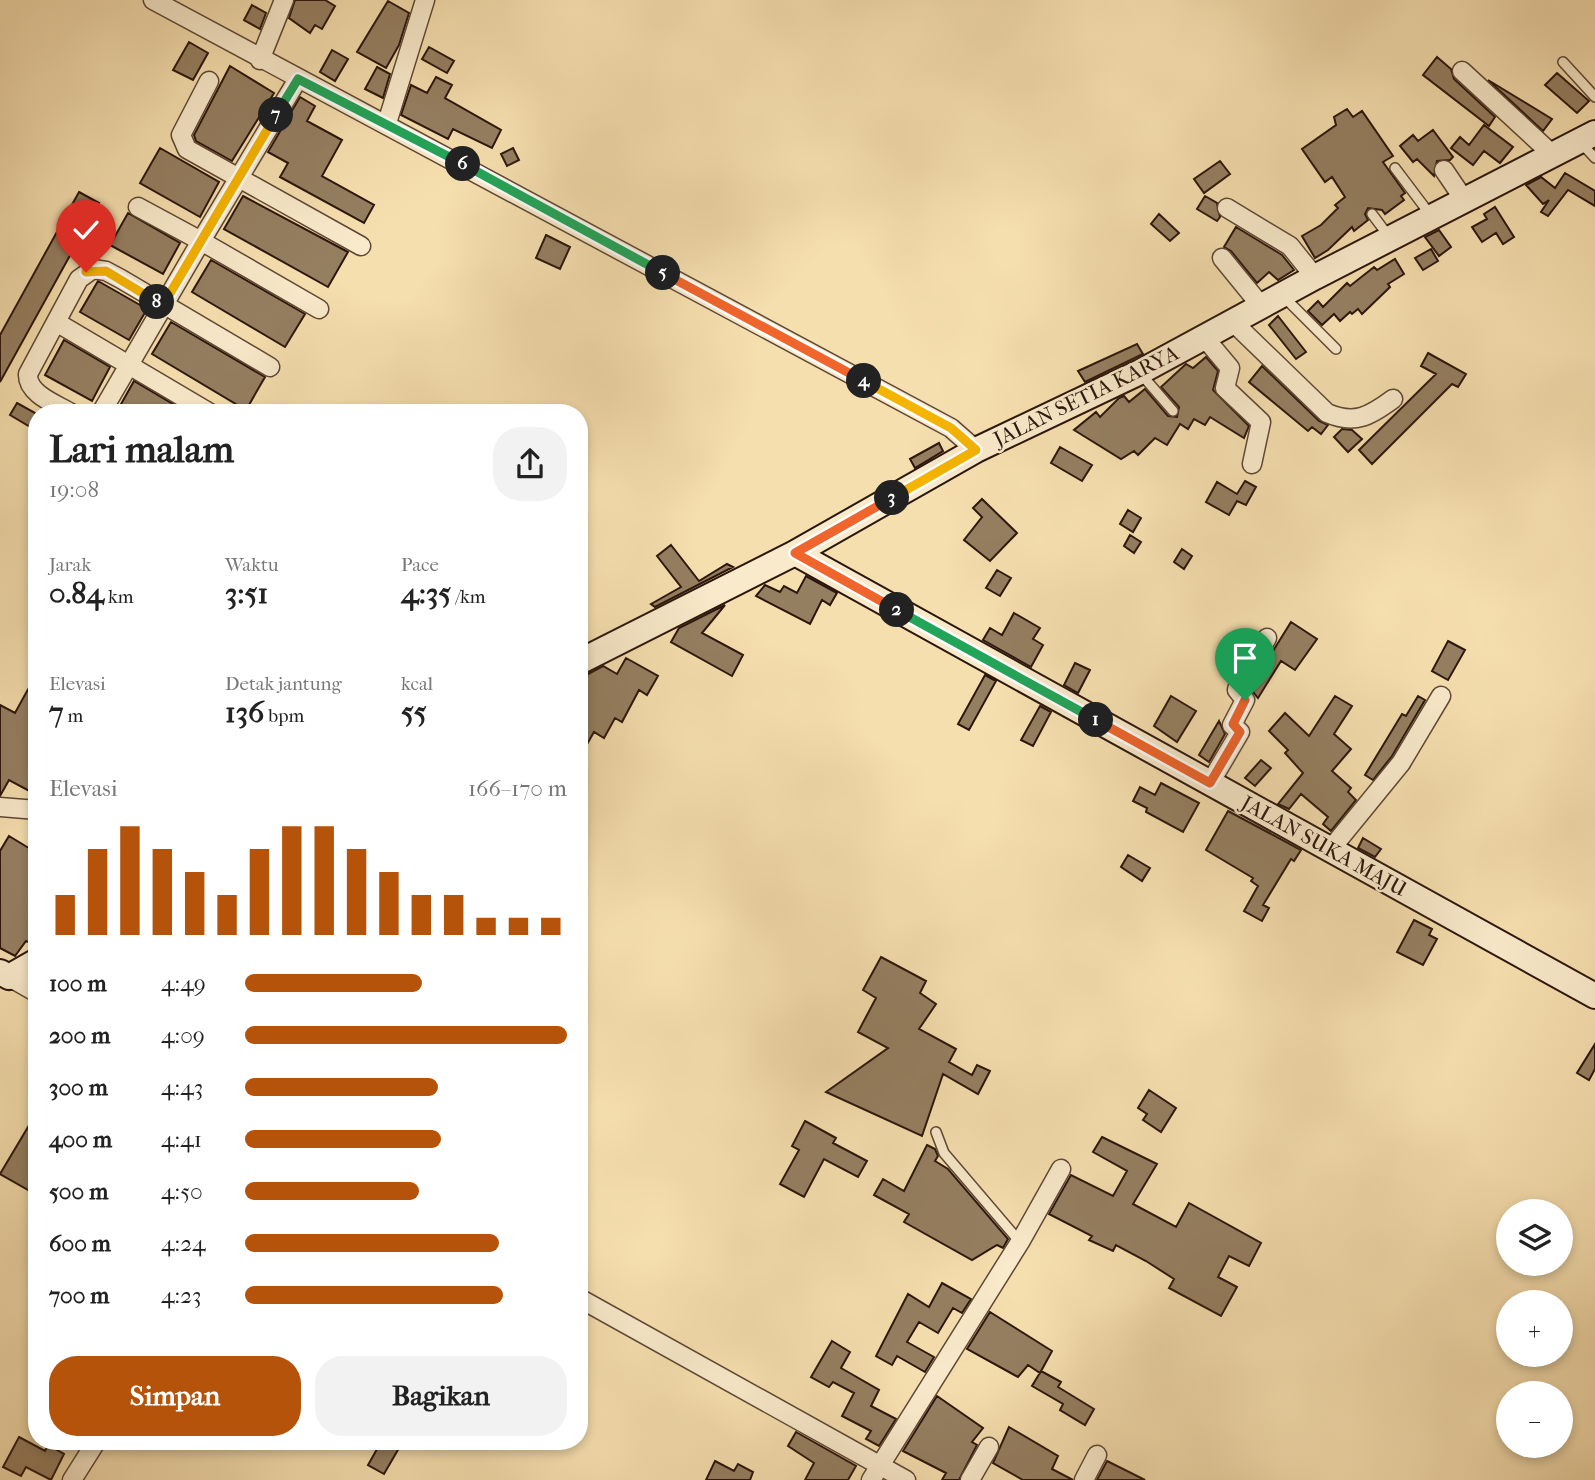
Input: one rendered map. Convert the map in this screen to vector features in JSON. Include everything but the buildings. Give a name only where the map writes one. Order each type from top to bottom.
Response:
[{"type":"main road","name":"JALAN SETIA KARYA","points":[[588,657],[795,553],[962,438],[1140,372],[1315,277],[1553,155],[1590,144]]},
{"type":"main road","name":"JALAN SUKA MAJU","points":[[795,553],[1595,996]]},
{"type":"main road","points":[[5,974],[28,965]]},
{"type":"street","points":[[153,0],[260,60],[387,124],[962,438]]},
{"type":"street","points":[[260,60],[284,0]]},
{"type":"street","points":[[387,124],[425,0]]},
{"type":"street","points":[[1462,71],[1553,155]]},
{"type":"street","points":[[106,404],[298,79]]},
{"type":"street","points":[[209,81],[185,124],[181,141],[187,149],[361,246]]},
{"type":"street","points":[[1444,170],[1465,201]]},
{"type":"street","points":[[138,207],[319,309]]},
{"type":"street","points":[[1227,208],[1290,246],[1315,277]]},
{"type":"street","points":[[1222,258],[1273,302]]},
{"type":"street","points":[[56,404],[32,389],[28,382],[31,368],[79,279],[93,269],[106,271],[270,367]]},
{"type":"street","points":[[56,322],[195,404]]},
{"type":"street","points":[[1234,323],[1327,413],[1340,419],[1357,420],[1371,415],[1393,399]]},
{"type":"street","points":[[1205,337],[1230,368],[1225,388],[1261,422],[1252,464]]},
{"type":"street","points":[[1210,783],[1240,732],[1233,724],[1245,700],[1237,690],[1238,686],[1267,638]]},
{"type":"street","points":[[1330,850],[1401,763],[1441,696]]},
{"type":"street","points":[[0,825],[5,807],[28,809]]},
{"type":"street","points":[[5,974],[28,988]]},
{"type":"street","points":[[876,1473],[1020,1242],[1061,1169]]},
{"type":"street","points":[[588,1303],[876,1473],[906,1480]]},
{"type":"street","points":[[970,1480],[989,1447]]},
{"type":"street","points":[[72,1480],[91,1450]]},
{"type":"street","points":[[1084,1480],[1097,1455]]},
{"type":"lane","points":[[1563,62],[1595,97]]},
{"type":"lane","points":[[1395,168],[1433,218]]},
{"type":"lane","points":[[1372,214],[1391,239]]},
{"type":"lane","points":[[1273,302],[1336,349]]},
{"type":"lane","points":[[1140,372],[1172,411]]},
{"type":"lane","points":[[936,1132],[944,1153],[1020,1242]]},
{"type":"route","points":[[86,272],[93,269],[106,271],[163,305],[298,79],[387,124],[951,428],[976,450],[795,553],[1210,783],[1240,732],[1233,724],[1245,700]]}]
